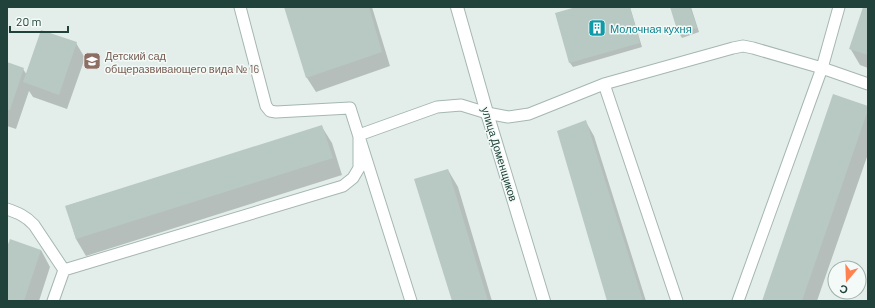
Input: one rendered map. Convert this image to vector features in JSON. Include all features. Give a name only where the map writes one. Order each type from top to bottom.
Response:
[{"type":"street","name":"улица Доменщиков","points":[[457,7],[487,113],[544,301]]},
{"type":"lane","points":[[240,7],[268,109],[272,112],[276,112],[350,108],[411,301]]},
{"type":"lane","points":[[738,301],[822,68],[839,7]]},
{"type":"lane","points":[[359,135],[437,107],[461,106],[508,117],[529,114],[604,84],[743,46],[822,68],[868,84]]},
{"type":"lane","points":[[604,84],[677,301]]},
{"type":"lane","points":[[64,270],[343,186],[353,178],[359,168],[359,135]]},
{"type":"lane","points":[[7,209],[30,220],[64,270]]},
{"type":"lane","points":[[53,301],[64,270]]},
{"type":"building","points":[[284,7],[369,7],[382,52],[306,78]]},
{"type":"building","name":"Молочная кухня","points":[[576,7],[630,7],[640,43],[569,63],[555,13]]},
{"type":"building","points":[[670,7],[690,7],[697,28],[678,33]]},
{"type":"building","points":[[863,7],[868,7],[868,55],[849,49]]},
{"type":"building","points":[[41,30],[77,42],[59,95],[23,82]]},
{"type":"building","points":[[7,62],[24,68],[10,110],[7,110]]},
{"type":"building","points":[[833,94],[868,106],[868,110],[802,301],[762,301]]},
{"type":"building","points":[[586,120],[643,301],[607,301],[557,131]]},
{"type":"building","points":[[322,125],[333,158],[76,239],[65,206]]},
{"type":"building","points":[[448,169],[488,301],[452,301],[414,179]]},
{"type":"building","points":[[10,239],[41,250],[24,301],[7,301],[7,247]]},
{"type":"place","name":"Молочная кухня","points":[[597,28]]},
{"type":"place","name":"Детский сад общеразвивающего вида № 16","points":[[92,61]]}]
